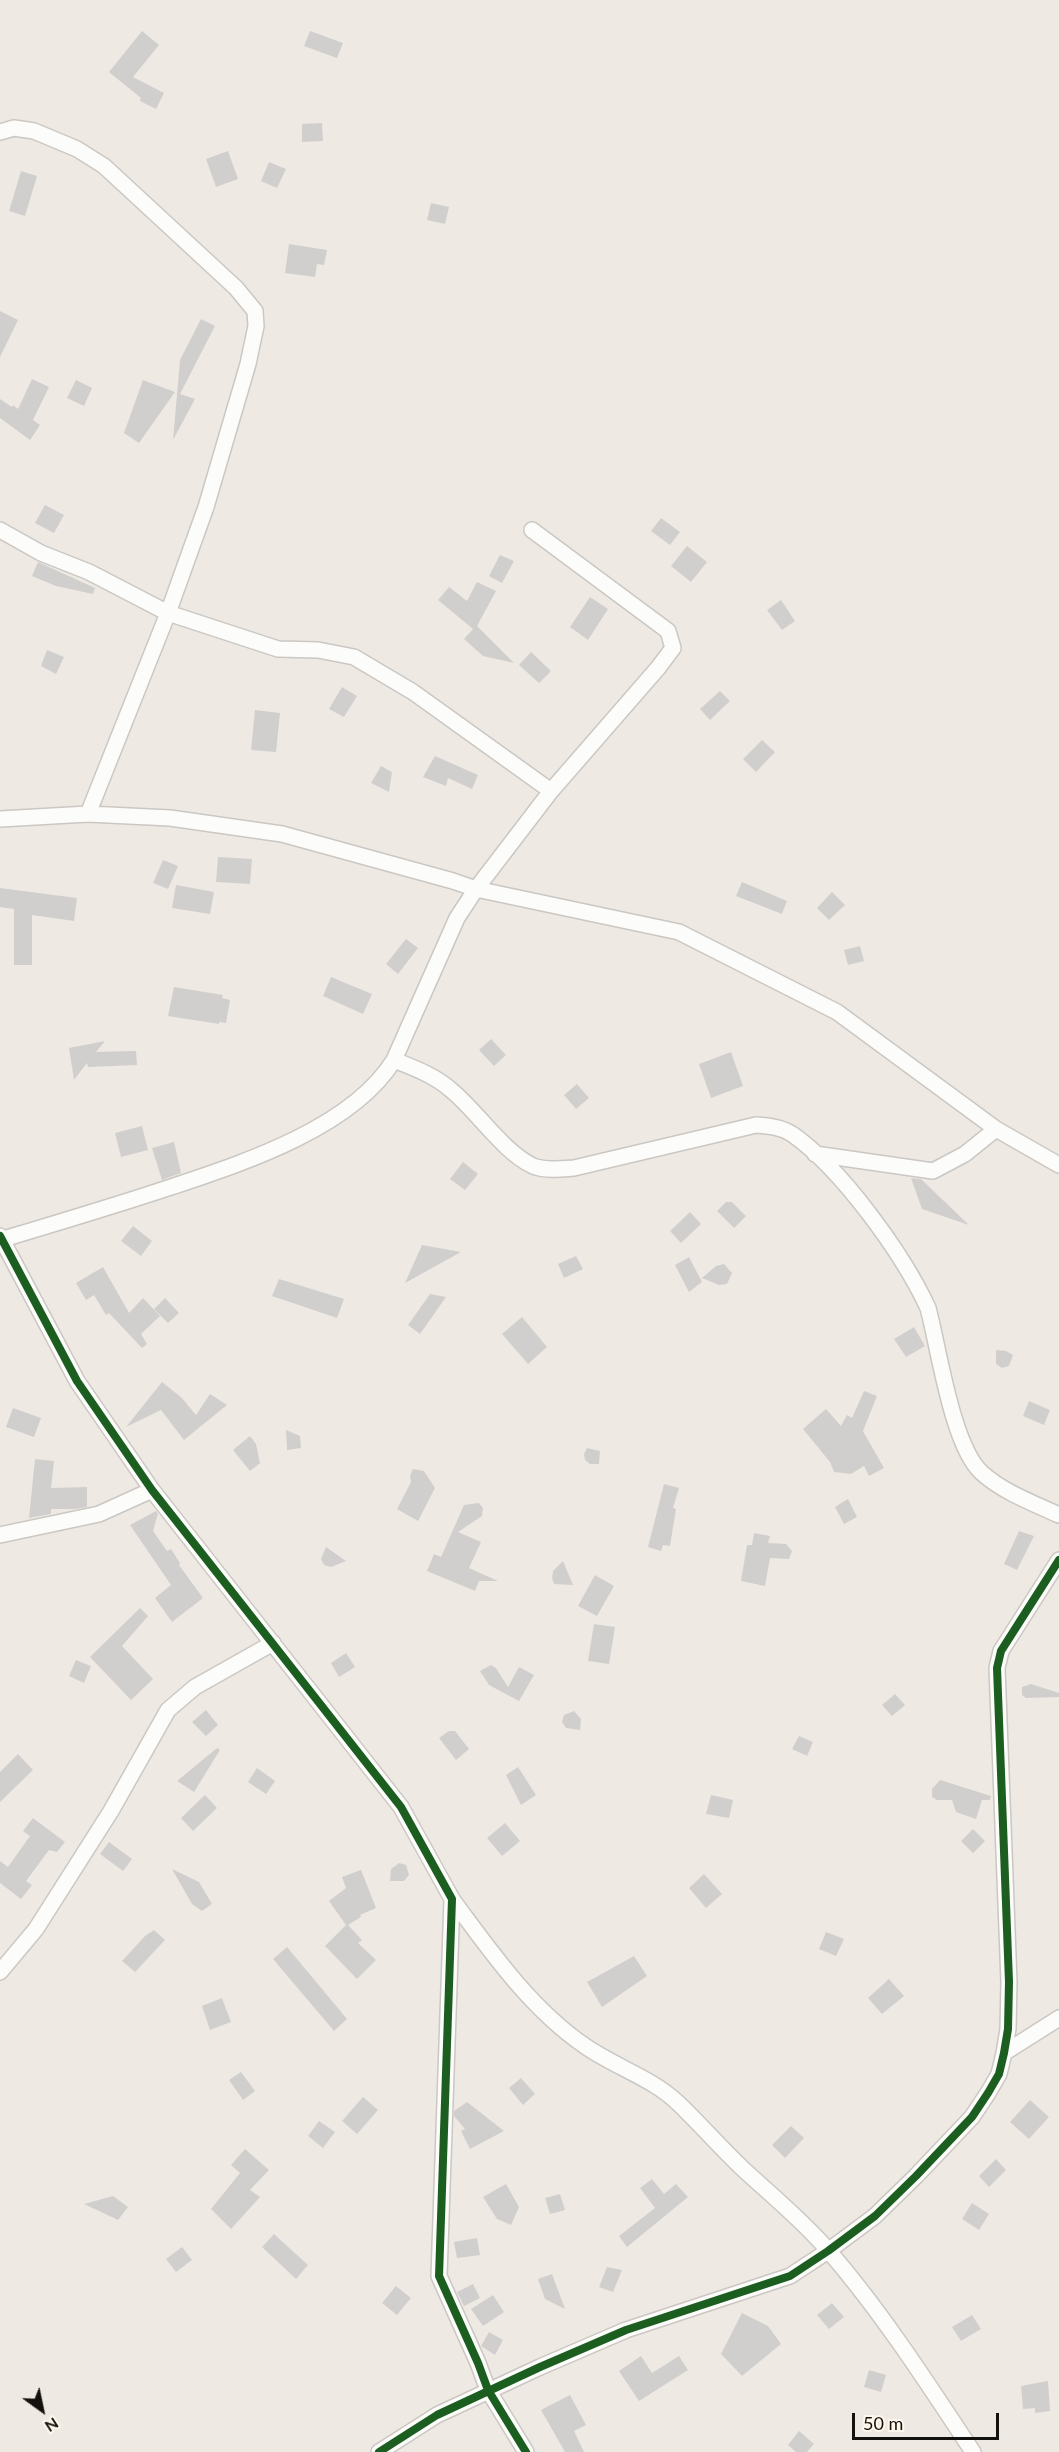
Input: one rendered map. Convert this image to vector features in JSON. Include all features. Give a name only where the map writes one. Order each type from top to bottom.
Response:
[{"type":"street","points":[[0,132],[14,129],[34,131],[77,149],[104,166],[236,288],[255,311],[256,326],[248,364],[206,507],[168,613],[88,814]]},
{"type":"street","points":[[0,530],[41,553],[89,572],[168,613],[278,649],[318,650],[354,657],[413,692],[551,792]]},
{"type":"street","points":[[532,530],[668,631],[673,648],[551,792],[476,889],[457,918],[394,1060],[382,1078],[365,1094],[323,1124],[282,1147],[99,1211],[0,1238],[77,1381],[152,1490],[401,1807],[452,1899],[488,1947],[532,2000],[560,2028],[587,2048],[661,2089],[677,2101],[742,2168],[792,2211],[828,2251],[933,2392],[973,2452]]},
{"type":"street","points":[[0,819],[88,814],[170,818],[282,834],[476,889],[679,932],[837,1012],[996,1129],[1059,1165]]},
{"type":"street","points":[[394,1060],[435,1077],[453,1091],[519,1157],[535,1167],[574,1168],[756,1125],[773,1126],[790,1133],[815,1154],[865,1208],[920,1290],[928,1308],[957,1430],[967,1453],[980,1472],[997,1485],[1059,1515]]},
{"type":"street","points":[[815,1154],[933,1171],[965,1154],[996,1129]]},
{"type":"street","points":[[0,1535],[99,1514],[152,1490]]},
{"type":"street","points":[[379,2452],[436,2415],[626,2330],[790,2276],[875,2216],[972,2117],[999,2074],[1008,2029],[1009,1982],[997,1668],[1001,1651],[1059,1560]]},
{"type":"street","points":[[0,1972],[43,1919],[117,1801],[168,1710],[195,1687],[273,1643]]},
{"type":"street","points":[[452,1899],[439,2276],[478,2362],[488,2390],[526,2452]]},
{"type":"street","points":[[1004,2053],[1059,2018]]},
{"type":"building","points":[[142,31],[159,45],[133,77],[164,93],[156,109],[140,101],[141,98],[109,72]]},
{"type":"building","points":[[310,31],[343,43],[337,58],[304,46]]},
{"type":"building","points":[[322,123],[323,141],[302,142],[302,124]]},
{"type":"building","points":[[228,151],[238,179],[216,187],[206,159]]},
{"type":"building","points":[[269,162],[286,169],[277,188],[261,181]]},
{"type":"building","points":[[21,171],[37,176],[25,216],[9,211]]},
{"type":"building","points":[[431,203],[449,207],[445,224],[427,220]]},
{"type":"building","points":[[289,244],[327,250],[324,265],[317,264],[315,277],[285,273]]},
{"type":"building","points":[[0,311],[18,320],[0,357]]},
{"type":"building","points":[[201,319],[215,326],[180,394],[195,399],[173,440],[180,360]]},
{"type":"building","points":[[32,379],[49,387],[33,420],[40,425],[30,440],[0,418],[0,399],[18,409]]},
{"type":"building","points":[[76,380],[92,388],[84,406],[67,398]]},
{"type":"building","points":[[143,380],[175,392],[139,443],[124,433]]},
{"type":"building","points":[[45,505],[64,515],[54,533],[35,523]]},
{"type":"building","points":[[661,518],[680,532],[670,545],[651,531]]},
{"type":"building","points":[[687,546],[707,562],[691,582],[671,566]]},
{"type":"building","points":[[500,555],[514,561],[502,583],[489,576]]},
{"type":"building","points":[[38,562],[95,588],[93,594],[56,586],[32,576]]},
{"type":"building","points":[[477,582],[496,591],[477,626],[514,663],[483,656],[464,639],[473,629],[438,600],[449,587],[467,601]]},
{"type":"building","points":[[590,597],[608,609],[588,640],[570,627]]},
{"type":"building","points":[[781,600],[795,621],[782,630],[767,610]]},
{"type":"building","points":[[47,650],[64,657],[56,674],[41,666]]},
{"type":"building","points":[[531,652],[551,671],[539,683],[519,665]]},
{"type":"building","points":[[342,687],[357,696],[344,717],[329,709]]},
{"type":"building","points":[[720,691],[730,701],[710,720],[700,709]]},
{"type":"building","points":[[255,710],[280,713],[276,752],[251,750]]},
{"type":"building","points":[[762,740],[775,752],[756,772],[743,759]]},
{"type":"building","points":[[435,756],[478,775],[472,789],[448,778],[446,786],[423,777]]},
{"type":"building","points":[[381,766],[392,772],[389,792],[371,783]]},
{"type":"building","points":[[218,857],[252,859],[250,884],[216,882]]},
{"type":"building","points":[[163,860],[178,866],[168,889],[153,883]]},
{"type":"building","points":[[742,882],[787,901],[782,914],[736,896]]},
{"type":"building","points":[[176,885],[214,892],[210,914],[172,908]]},
{"type":"building","points":[[0,888],[77,898],[74,921],[32,915],[32,965],[14,965],[14,909],[0,907]]},
{"type":"building","points":[[832,892],[845,905],[829,920],[817,908]]},
{"type":"building","points":[[406,939],[418,948],[398,974],[386,964]]},
{"type":"building","points":[[860,946],[864,961],[848,965],[844,950]]},
{"type":"building","points":[[331,977],[372,994],[363,1014],[323,996]]},
{"type":"building","points":[[174,987],[223,995],[222,998],[230,1000],[226,1023],[219,1022],[219,1024],[168,1016]]},
{"type":"building","points":[[491,1039],[506,1055],[494,1066],[479,1050]]},
{"type":"building","points":[[105,1041],[96,1052],[136,1051],[137,1065],[88,1067],[87,1063],[74,1080],[69,1048]]},
{"type":"building","points":[[731,1052],[743,1086],[711,1098],[699,1064]]},
{"type":"building","points":[[577,1084],[589,1098],[576,1109],[564,1095]]},
{"type":"building","points":[[142,1126],[148,1150],[121,1157],[115,1133]]},
{"type":"building","points":[[174,1142],[181,1173],[162,1180],[152,1148]]},
{"type":"building","points":[[463,1162],[478,1174],[465,1190],[450,1179]]},
{"type":"building","points":[[911,1178],[921,1179],[969,1225],[922,1209]]},
{"type":"building","points":[[726,1202],[732,1202],[746,1216],[734,1228],[717,1211]]},
{"type":"building","points":[[690,1212],[701,1224],[681,1243],[670,1231]]},
{"type":"building","points":[[133,1226],[152,1241],[141,1256],[121,1241]]},
{"type":"building","points":[[422,1245],[461,1252],[405,1283]]},
{"type":"building","points":[[576,1256],[583,1269],[564,1278],[558,1264]]},
{"type":"building","points":[[689,1257],[702,1282],[689,1292],[675,1265]]},
{"type":"building","points":[[724,1264],[732,1273],[727,1284],[719,1285],[702,1278],[716,1266]]},
{"type":"building","points":[[103,1267],[129,1313],[143,1298],[160,1316],[141,1334],[147,1344],[142,1348],[109,1313],[106,1315],[94,1295],[86,1300],[76,1283]]},
{"type":"building","points":[[279,1279],[344,1299],[337,1318],[272,1296]]},
{"type":"building","points":[[430,1294],[446,1297],[420,1334],[408,1325]]},
{"type":"building","points":[[165,1298],[179,1313],[168,1323],[154,1309]]},
{"type":"building","points":[[522,1317],[547,1347],[528,1364],[502,1334]]},
{"type":"building","points":[[914,1327],[925,1346],[906,1357],[894,1339]]},
{"type":"building","points":[[996,1350],[1006,1351],[1013,1355],[1009,1366],[1002,1368],[996,1364]]},
{"type":"building","points":[[162,1382],[182,1398],[196,1415],[210,1394],[227,1405],[184,1440],[161,1410],[126,1427]]},
{"type":"building","points":[[864,1391],[877,1396],[863,1431],[884,1468],[869,1476],[864,1466],[851,1474],[834,1472],[830,1462],[803,1429],[826,1409],[841,1426],[847,1415],[852,1418]]},
{"type":"building","points":[[1029,1401],[1050,1410],[1044,1425],[1023,1416]]},
{"type":"building","points":[[13,1408],[41,1418],[34,1437],[6,1427]]},
{"type":"building","points":[[286,1430],[300,1436],[301,1448],[287,1450]]},
{"type":"building","points":[[250,1436],[256,1444],[260,1463],[250,1471],[233,1450]]},
{"type":"building","points":[[587,1448],[600,1451],[599,1464],[590,1464],[585,1460],[584,1454]]},
{"type":"building","points":[[35,1459],[54,1461],[51,1488],[87,1487],[87,1507],[51,1509],[51,1514],[29,1518]]},
{"type":"building","points":[[413,1469],[424,1471],[435,1488],[418,1521],[397,1509],[411,1482],[410,1476]]},
{"type":"building","points":[[664,1484],[679,1488],[673,1508],[676,1509],[670,1546],[663,1545],[661,1551],[648,1547]]},
{"type":"building","points":[[848,1499],[857,1517],[844,1524],[835,1507]]},
{"type":"building","points":[[479,1503],[483,1508],[482,1516],[458,1532],[481,1542],[469,1568],[498,1581],[479,1581],[475,1591],[427,1571],[434,1554],[441,1557],[464,1505]]},
{"type":"building","points":[[156,1511],[158,1514],[153,1531],[167,1551],[171,1549],[179,1565],[203,1598],[172,1622],[155,1598],[171,1585],[130,1525]]},
{"type":"building","points":[[1019,1531],[1034,1536],[1017,1570],[1004,1564]]},
{"type":"building","points":[[754,1533],[770,1536],[768,1543],[786,1544],[792,1551],[789,1559],[770,1558],[765,1586],[741,1581],[747,1545],[752,1545]]},
{"type":"building","points":[[326,1547],[346,1561],[331,1567],[324,1565],[321,1559]]},
{"type":"building","points":[[563,1561],[573,1585],[554,1584],[553,1571]]},
{"type":"building","points":[[595,1575],[614,1586],[597,1616],[578,1606]]},
{"type":"building","points":[[140,1608],[148,1616],[122,1646],[153,1679],[131,1700],[90,1657]]},
{"type":"building","points":[[594,1624],[615,1627],[609,1664],[588,1661]]},
{"type":"building","points":[[346,1653],[355,1667],[339,1677],[331,1663]]},
{"type":"building","points":[[76,1660],[91,1666],[84,1683],[69,1676]]},
{"type":"building","points":[[491,1665],[496,1668],[508,1687],[519,1667],[534,1675],[519,1701],[489,1685],[480,1671]]},
{"type":"building","points":[[1031,1684],[1059,1693],[1059,1697],[1026,1698],[1022,1695],[1022,1687]]},
{"type":"building","points":[[895,1694],[905,1705],[892,1716],[882,1705]]},
{"type":"building","points":[[206,1710],[218,1725],[206,1736],[192,1722]]},
{"type":"building","points":[[574,1711],[581,1719],[580,1730],[566,1728],[562,1722],[564,1715]]},
{"type":"building","points":[[449,1731],[455,1731],[469,1749],[456,1760],[439,1738]]},
{"type":"building","points":[[799,1736],[813,1742],[807,1756],[792,1749]]},
{"type":"building","points":[[217,1748],[220,1750],[194,1792],[177,1781]]},
{"type":"building","points":[[18,1754],[33,1770],[0,1802],[0,1772]]},
{"type":"building","points":[[518,1767],[536,1795],[521,1805],[506,1775]]},
{"type":"building","points":[[257,1768],[275,1781],[266,1794],[248,1782]]},
{"type":"building","points":[[940,1780],[991,1796],[990,1800],[982,1800],[976,1819],[956,1812],[952,1800],[937,1800],[932,1797],[932,1789]]},
{"type":"building","points":[[205,1795],[217,1808],[193,1831],[181,1818]]},
{"type":"building","points":[[711,1795],[733,1800],[729,1818],[706,1814]]},
{"type":"building","points":[[33,1818],[65,1842],[57,1852],[49,1850],[26,1881],[32,1885],[21,1899],[0,1883],[0,1861],[8,1867],[30,1836],[23,1831]]},
{"type":"building","points":[[505,1823],[520,1841],[502,1856],[487,1838]]},
{"type":"building","points":[[973,1829],[985,1841],[973,1853],[961,1841]]},
{"type":"building","points":[[109,1842],[132,1859],[123,1871],[100,1854]]},
{"type":"building","points":[[399,1863],[406,1865],[409,1875],[404,1881],[390,1881],[391,1869]]},
{"type":"building","points":[[172,1869],[199,1882],[212,1904],[202,1911],[192,1904]]},
{"type":"building","points":[[361,1870],[376,1908],[360,1915],[361,1917],[348,1925],[362,1940],[358,1943],[376,1960],[357,1979],[325,1946],[346,1925],[329,1901],[346,1888],[342,1877]]},
{"type":"building","points":[[704,1874],[722,1894],[706,1908],[689,1888]]},
{"type":"building","points":[[154,1930],[165,1940],[135,1972],[122,1961],[145,1936]]},
{"type":"building","points":[[826,1932],[844,1939],[836,1956],[819,1949]]},
{"type":"building","points":[[287,1947],[347,2019],[334,2031],[273,1959]]},
{"type":"building","points":[[634,1956],[647,1976],[602,2007],[587,1982]]},
{"type":"building","points":[[889,1979],[904,1996],[882,2014],[868,1998]]},
{"type":"building","points":[[222,1998],[231,2022],[210,2030],[202,2006]]},
{"type":"building","points":[[241,2072],[255,2091],[243,2100],[229,2080]]},
{"type":"building","points":[[521,2078],[535,2094],[523,2105],[509,2088]]},
{"type":"building","points":[[363,2097],[378,2110],[357,2134],[342,2121]]},
{"type":"building","points":[[1030,2100],[1049,2117],[1029,2139],[1010,2122]]},
{"type":"building","points":[[467,2102],[504,2131],[470,2149],[461,2131],[465,2129],[454,2116],[454,2111]]},
{"type":"building","points":[[319,2121],[335,2132],[323,2148],[308,2136]]},
{"type":"building","points":[[791,2126],[804,2138],[785,2158],[772,2145]]},
{"type":"building","points":[[245,2149],[269,2170],[250,2190],[260,2197],[231,2229],[211,2209],[240,2173],[231,2165]]},
{"type":"building","points":[[996,2159],[1006,2170],[989,2187],[979,2176]]},
{"type":"building","points":[[652,2179],[664,2194],[676,2184],[688,2197],[627,2247],[619,2236],[655,2208],[640,2188]]},
{"type":"building","points":[[506,2184],[519,2207],[511,2225],[497,2219],[483,2197]]},
{"type":"building","points":[[560,2194],[565,2210],[550,2214],[545,2198]]},
{"type":"building","points":[[113,2196],[128,2207],[118,2220],[84,2204]]},
{"type":"building","points":[[972,2203],[989,2214],[979,2230],[962,2219]]},
{"type":"building","points":[[274,2234],[308,2265],[296,2279],[262,2247]]},
{"type":"building","points":[[477,2238],[480,2255],[457,2258],[454,2242]]},
{"type":"building","points":[[182,2247],[192,2260],[176,2272],[166,2259]]},
{"type":"building","points":[[607,2267],[622,2270],[613,2292],[599,2287]]},
{"type":"building","points":[[552,2274],[565,2309],[545,2299],[538,2279]]},
{"type":"building","points":[[473,2284],[480,2298],[464,2306],[457,2292]]},
{"type":"building","points":[[396,2286],[411,2298],[397,2315],[382,2303]]},
{"type":"building","points":[[493,2295],[504,2312],[483,2326],[471,2309]]},
{"type":"building","points":[[832,2303],[844,2317],[829,2329],[817,2315]]},
{"type":"building","points":[[742,2313],[768,2326],[781,2344],[742,2376],[721,2354]]},
{"type":"building","points":[[972,2315],[981,2329],[961,2341],[952,2327]]},
{"type":"building","points":[[489,2332],[503,2340],[495,2355],[481,2346]]},
{"type":"building","points":[[641,2356],[652,2373],[679,2356],[688,2370],[639,2401],[619,2371]]},
{"type":"building","points":[[869,2370],[886,2375],[881,2392],[864,2387]]},
{"type":"building","points":[[1048,2381],[1050,2411],[1035,2413],[1035,2408],[1023,2409],[1021,2386]]},
{"type":"building","points":[[570,2395],[586,2425],[574,2431],[584,2452],[565,2452],[541,2410]]},
{"type":"building","points":[[799,2431],[814,2444],[807,2452],[796,2452],[788,2445]]},
{"type":"cycle path","points":[[0,1236],[77,1381],[152,1490],[401,1807],[452,1899],[439,2276],[488,2390],[526,2452]]},
{"type":"cycle path","points":[[379,2452],[437,2415],[626,2330],[790,2276],[875,2216],[972,2117],[999,2074],[1008,2029],[1009,1982],[997,1668],[1001,1651],[1059,1560]]}]
